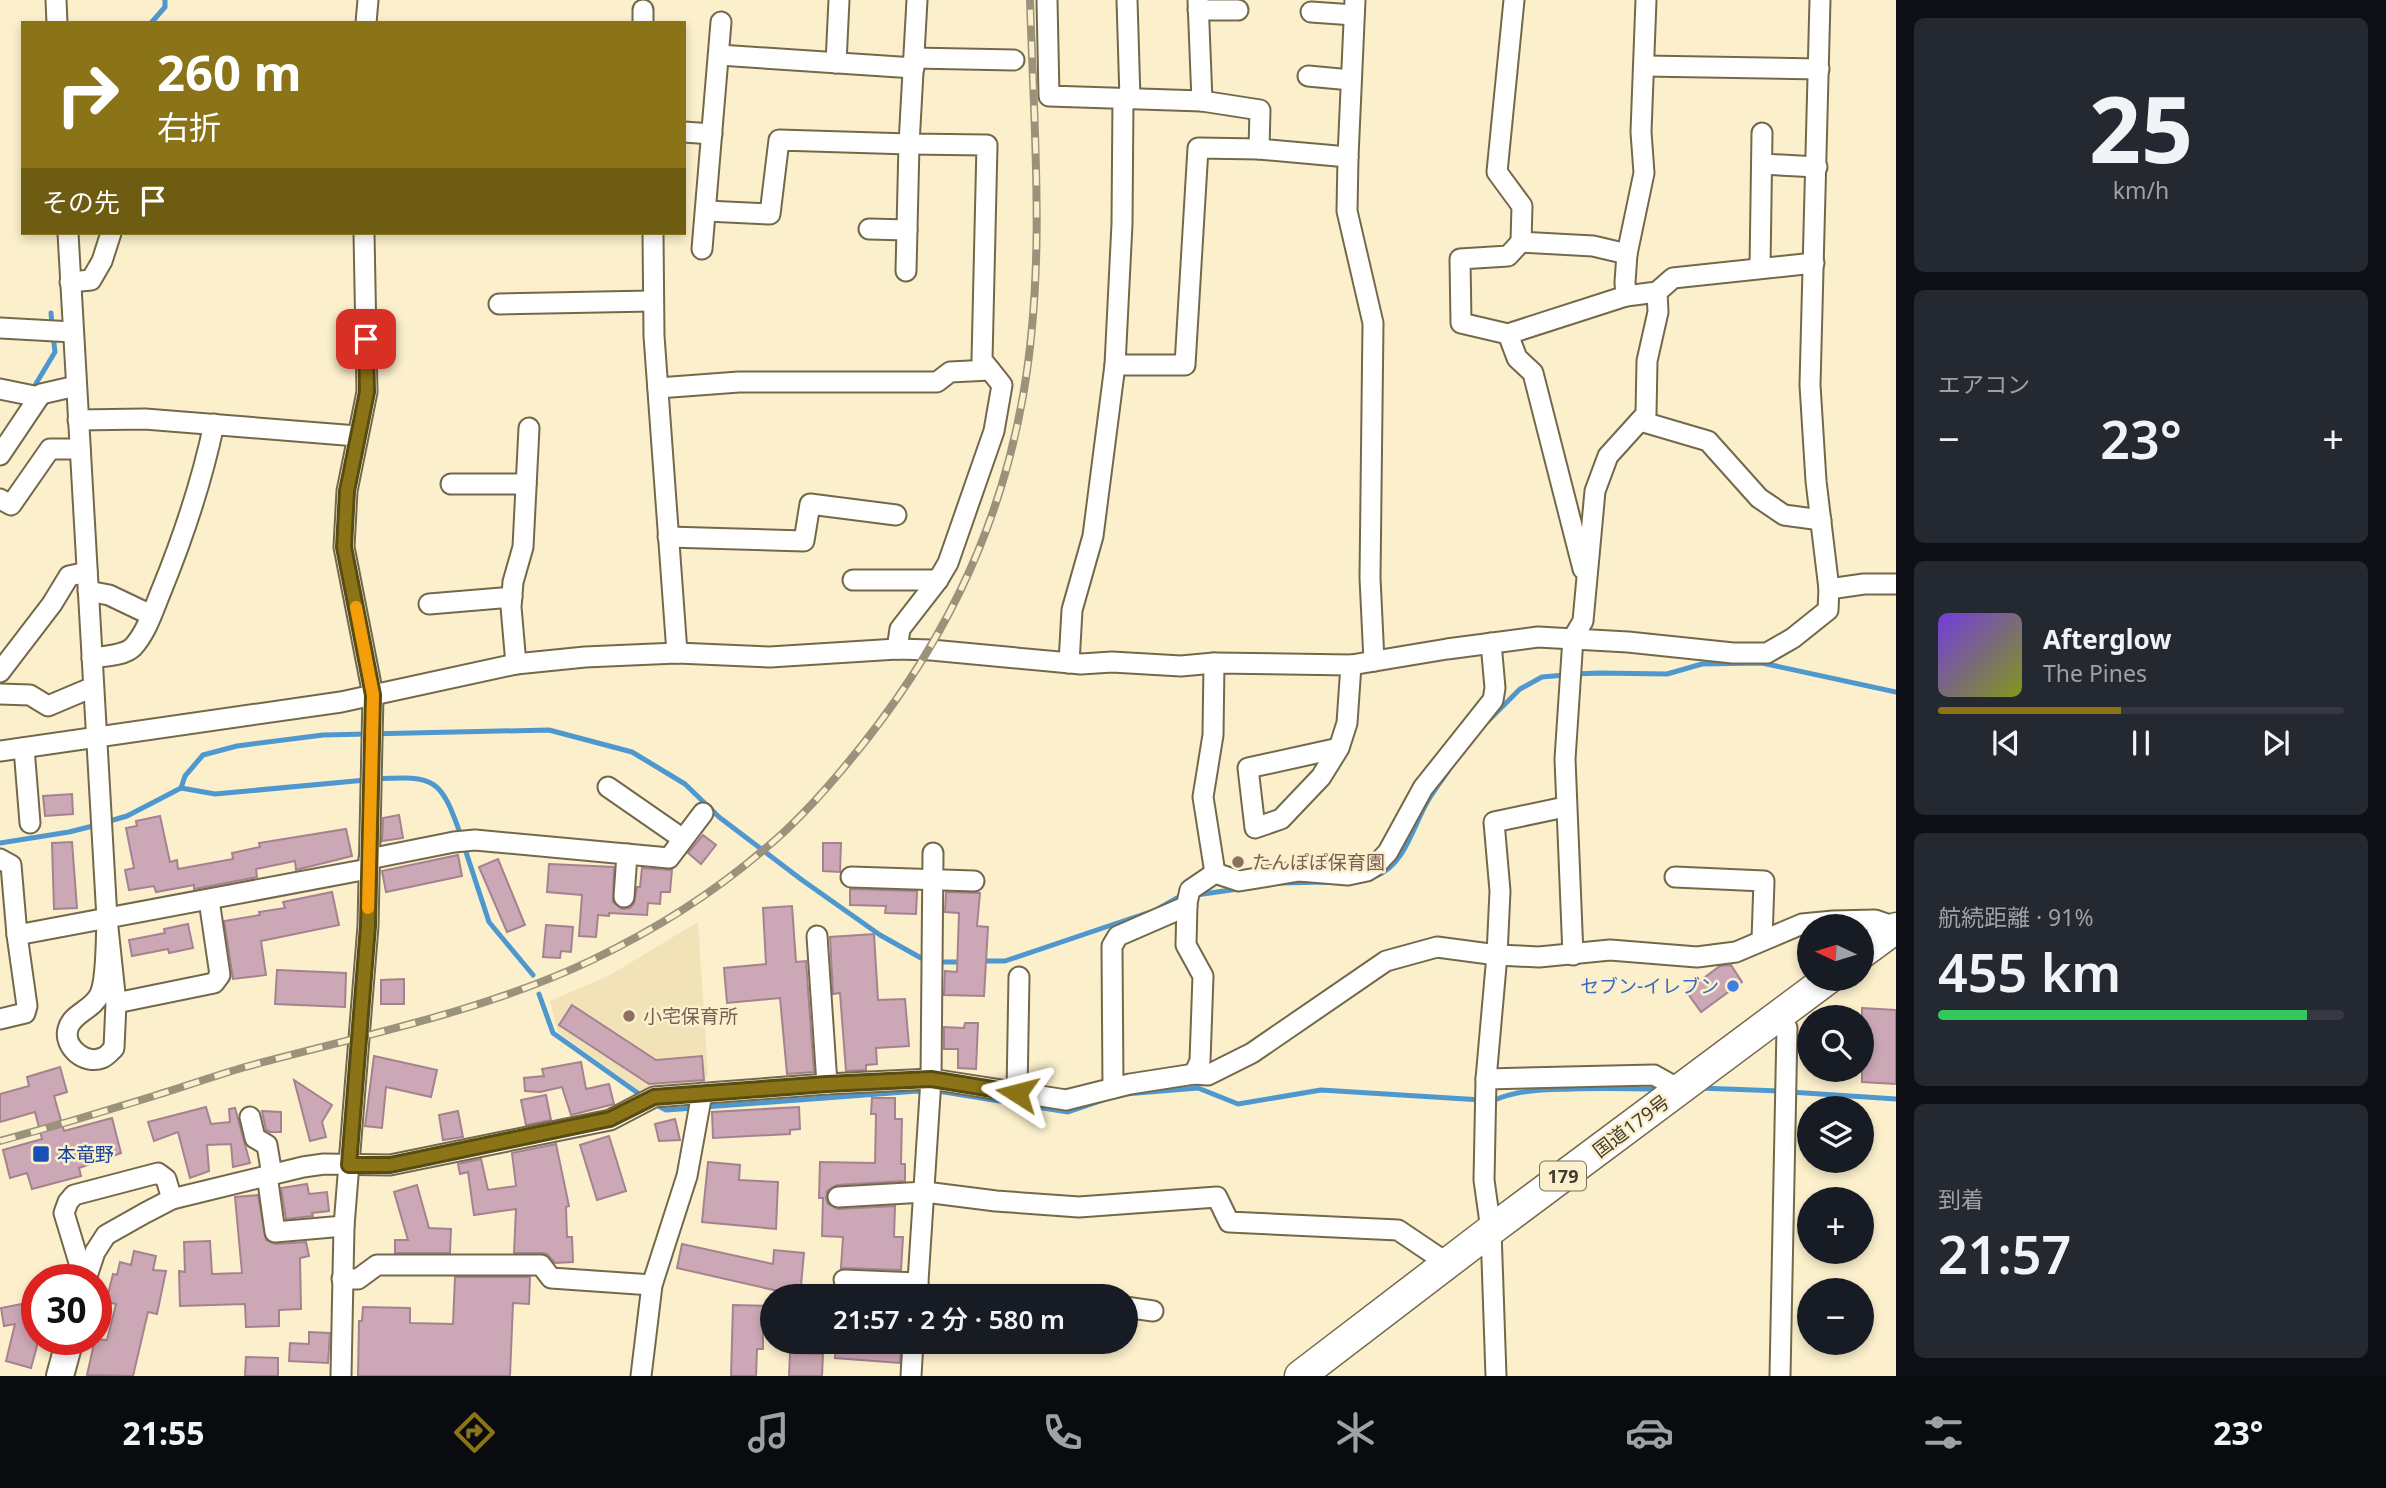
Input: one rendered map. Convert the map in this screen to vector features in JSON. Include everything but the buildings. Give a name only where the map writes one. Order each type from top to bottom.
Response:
[{"type":"highway","points":[[1874,944],[1896,928]]},
{"type":"highway","name":"国道179号","points":[[1300,1376],[1811,991]]},
{"type":"main road","points":[[60,1376],[66,1355]]},
{"type":"street","points":[[56,0],[57,21]]},
{"type":"street","points":[[366,21],[368,0]]},
{"type":"street","points":[[836,63],[839,0]]},
{"type":"street","points":[[906,271],[909,144],[917,0]]},
{"type":"street","points":[[1047,0],[1049,96],[1202,101],[1260,110],[1259,149]]},
{"type":"street","points":[[1069,663],[1072,610],[1093,536],[1115,365],[1127,98],[1127,0]]},
{"type":"street","points":[[1514,0],[1497,172],[1522,206],[1521,242],[1508,256],[1460,259],[1461,323],[1508,334],[1626,296],[1657,292],[1673,278],[1814,263]]},
{"type":"street","points":[[1626,296],[1627,254],[1644,173],[1641,132],[1646,0]]},
{"type":"street","points":[[0,751],[341,702],[516,664],[585,657],[677,653],[770,657],[897,649],[1069,663],[1112,662],[1181,666],[1214,663],[1351,665],[1538,637],[1733,653],[1767,653],[1793,638],[1828,610],[1829,589],[1816,481],[1810,385],[1820,0]]},
{"type":"street","points":[[1202,101],[1198,5],[1238,10]]},
{"type":"street","points":[[1311,12],[1354,8],[1348,211],[1373,323],[1370,578],[1374,661]]},
{"type":"street","points":[[702,249],[721,22]]},
{"type":"street","points":[[719,55],[836,63],[1014,60]]},
{"type":"street","points":[[1644,66],[1819,69]]},
{"type":"street","points":[[1308,76],[1351,80]]},
{"type":"street","points":[[686,132],[712,134]]},
{"type":"street","points":[[1760,268],[1762,133]]},
{"type":"street","points":[[706,211],[770,214],[779,139],[987,145],[982,360],[1002,385],[994,431],[948,563],[900,629],[897,649]]},
{"type":"street","points":[[1115,365],[1185,365],[1198,148],[1259,149],[1348,157]]},
{"type":"street","points":[[1762,164],[1816,167]]},
{"type":"street","points":[[869,229],[907,230]]},
{"type":"street","points":[[68,235],[100,810],[116,1003],[114,1048],[102,1058],[87,1059],[78,1054],[69,1042],[67,1030],[75,1017],[89,1009],[101,993],[107,919]]},
{"type":"street","points":[[70,282],[91,279],[102,261],[110,235]]},
{"type":"street","points":[[341,1376],[344,1226],[368,926],[373,695],[344,547],[347,491],[367,392],[364,235]]},
{"type":"street","points":[[653,235],[652,301],[677,653]]},
{"type":"street","points":[[1521,242],[1593,246],[1627,254]]},
{"type":"street","points":[[1573,955],[1564,759],[1573,638],[1583,621],[1595,491],[1608,456],[1646,414],[1647,361],[1658,312],[1657,292]]},
{"type":"street","points":[[499,304],[652,301]]},
{"type":"street","points":[[0,328],[73,332]]},
{"type":"street","points":[[1508,334],[1517,358],[1533,373],[1586,580]]},
{"type":"street","points":[[658,388],[739,382],[937,382],[950,372],[990,370]]},
{"type":"street","points":[[0,455],[41,394],[76,386]]},
{"type":"street","points":[[0,389],[39,397]]},
{"type":"street","points":[[78,421],[145,419],[357,436]]},
{"type":"street","points":[[1640,421],[1708,440],[1759,498],[1784,515],[1821,520]]},
{"type":"street","points":[[92,658],[127,651],[134,646],[151,615],[185,532],[203,475],[214,424]]},
{"type":"street","points":[[516,664],[512,597],[523,547],[528,428]]},
{"type":"street","points":[[0,499],[11,505],[50,449],[80,449]]},
{"type":"street","points":[[451,484],[526,484]]},
{"type":"street","points":[[668,537],[804,541],[810,504],[896,515]]},
{"type":"street","points":[[0,672],[52,604],[69,576],[87,581],[151,615]]},
{"type":"street","points":[[853,580],[938,580]]},
{"type":"street","points":[[1829,589],[1864,583],[1896,584]]},
{"type":"street","points":[[429,604],[512,597]]},
{"type":"street","points":[[1215,873],[1239,881],[1299,871],[1348,875],[1376,866],[1388,852],[1423,788],[1493,700],[1495,688],[1490,643]]},
{"type":"street","points":[[1214,663],[1213,735],[1203,797],[1215,873]]},
{"type":"street","points":[[1339,748],[1248,768],[1255,828],[1281,819],[1321,777],[1339,748],[1347,723],[1351,665]]},
{"type":"street","points":[[0,694],[30,695],[48,706],[93,687]]},
{"type":"street","points":[[24,748],[30,823]]},
{"type":"street","points":[[608,788],[683,839]]},
{"type":"street","points":[[1496,1376],[1491,1230],[1484,1180],[1486,1079],[1500,891],[1494,822],[1565,807]]},
{"type":"street","points":[[17,935],[209,900],[454,842],[475,840],[669,858],[703,813]]},
{"type":"street","points":[[918,1284],[931,1079],[933,853]]},
{"type":"street","points":[[625,897],[628,854]]},
{"type":"street","points":[[0,859],[11,865],[27,1006],[25,1013],[0,1019]]},
{"type":"street","points":[[1194,1074],[1200,1061],[1203,976],[1186,946],[1187,906],[1190,890],[1215,873]]},
{"type":"street","points":[[851,877],[974,881]]},
{"type":"street","points":[[1675,877],[1764,881],[1762,940]]},
{"type":"street","points":[[116,1003],[214,983],[220,975],[209,900]]},
{"type":"street","points":[[1113,1088],[1112,946],[1118,936],[1187,906]]},
{"type":"street","points":[[91,1264],[95,1252],[107,1236],[172,1199],[324,1164],[390,1165],[610,1119],[654,1097],[931,1079],[1066,1100],[1113,1088],[1194,1074],[1208,1075],[1252,1053],[1386,961],[1437,947],[1497,955],[1573,955],[1610,950],[1697,957],[1736,952],[1802,924],[1875,920],[1896,928]]},
{"type":"street","points":[[817,936],[827,1084]]},
{"type":"street","points":[[1017,1093],[1019,977]]},
{"type":"street","points":[[1779,1015],[1787,1028],[1780,1376]]},
{"type":"street","points":[[1486,1079],[1654,1075],[1679,1089]]},
{"type":"street","points":[[640,1376],[652,1285],[687,1176],[702,1093]]},
{"type":"street","points":[[250,1118],[255,1138],[267,1145],[275,1232],[344,1226]]},
{"type":"street","points":[[80,1264],[64,1213],[74,1195],[158,1172],[166,1179],[172,1199]]},
{"type":"street","points":[[838,1197],[925,1192],[1079,1208],[1217,1197],[1228,1222],[1398,1230],[1447,1263]]},
{"type":"street","points":[[68,1230],[86,1237],[107,1236]]},
{"type":"street","points":[[342,1279],[358,1279],[377,1265],[541,1265],[551,1279],[652,1285]]},
{"type":"street","points":[[844,1280],[871,1284]]},
{"type":"street","points":[[1138,1309],[1153,1311]]},
{"type":"street","points":[[911,1376],[912,1354]]},
{"type":"shaded area","name":"小宅保育所","points":[[698,922],[708,1075],[701,1087],[641,1092],[558,1032],[550,1001],[610,975]]},
{"type":"waterway","points":[[153,21],[165,7],[165,0]]},
{"type":"waterway","points":[[51,313],[52,325]]},
{"type":"waterway","points":[[31,392],[55,352],[53,335]]},
{"type":"waterway","points":[[1575,674],[1667,674],[1702,664],[1762,663],[1896,692]]},
{"type":"waterway","points":[[1487,722],[1520,689],[1542,677],[1565,675]]},
{"type":"waterway","points":[[106,822],[127,816],[181,788],[185,776],[203,755],[237,746],[323,735],[549,730],[632,752],[685,784],[719,817],[880,935],[921,958],[963,962]]},
{"type":"waterway","points":[[1376,876],[1395,863],[1402,853],[1423,809],[1448,771]]},
{"type":"waterway","points":[[376,779],[412,778],[434,785],[448,802],[461,836]]},
{"type":"waterway","points":[[181,788],[215,794],[366,780]]},
{"type":"waterway","points":[[0,843],[97,825]]},
{"type":"waterway","points":[[464,846],[489,922],[533,975]]},
{"type":"waterway","points":[[1279,883],[1329,882]]},
{"type":"waterway","points":[[1196,895],[1238,889]]},
{"type":"waterway","points":[[980,961],[1005,961],[1156,910],[1183,897]]},
{"type":"waterway","points":[[539,994],[553,1033],[642,1096]]},
{"type":"waterway","points":[[1125,1094],[1198,1088],[1238,1104],[1321,1090],[1482,1100]]},
{"type":"waterway","points":[[1699,1088],[1781,1091]]},
{"type":"waterway","points":[[1492,1101],[1513,1094],[1541,1090],[1662,1089]]},
{"type":"waterway","points":[[704,1107],[918,1091],[944,1092],[1068,1112],[1106,1099]]},
{"type":"waterway","points":[[1790,1092],[1896,1099]]},
{"type":"waterway","points":[[653,1103],[666,1110],[694,1108]]},
{"type":"railway","points":[[0,1141],[245,1067],[463,1009],[549,979],[637,937],[682,910],[747,864],[778,838],[818,797],[879,723],[936,637],[980,546],[998,498],[1012,448],[1030,347],[1036,248],[1036,149],[1030,0]]},
{"type":"slow traffic","points":[[356,607],[373,695],[368,908]]},
{"type":"place","name":"たんぽぽ保育園","points":[[1238,862]]},
{"type":"place","name":"セブン-イレブン","points":[[1733,986]]},
{"type":"place","name":"小宅保育所","points":[[629,1016]]},
{"type":"place","name":"本竜野","points":[[41,1154]]},
{"type":"route","points":[[366,339],[367,392],[347,491],[344,547],[373,695],[368,926],[349,1165],[390,1165],[610,1119],[654,1097],[931,1079],[1017,1093]]}]
